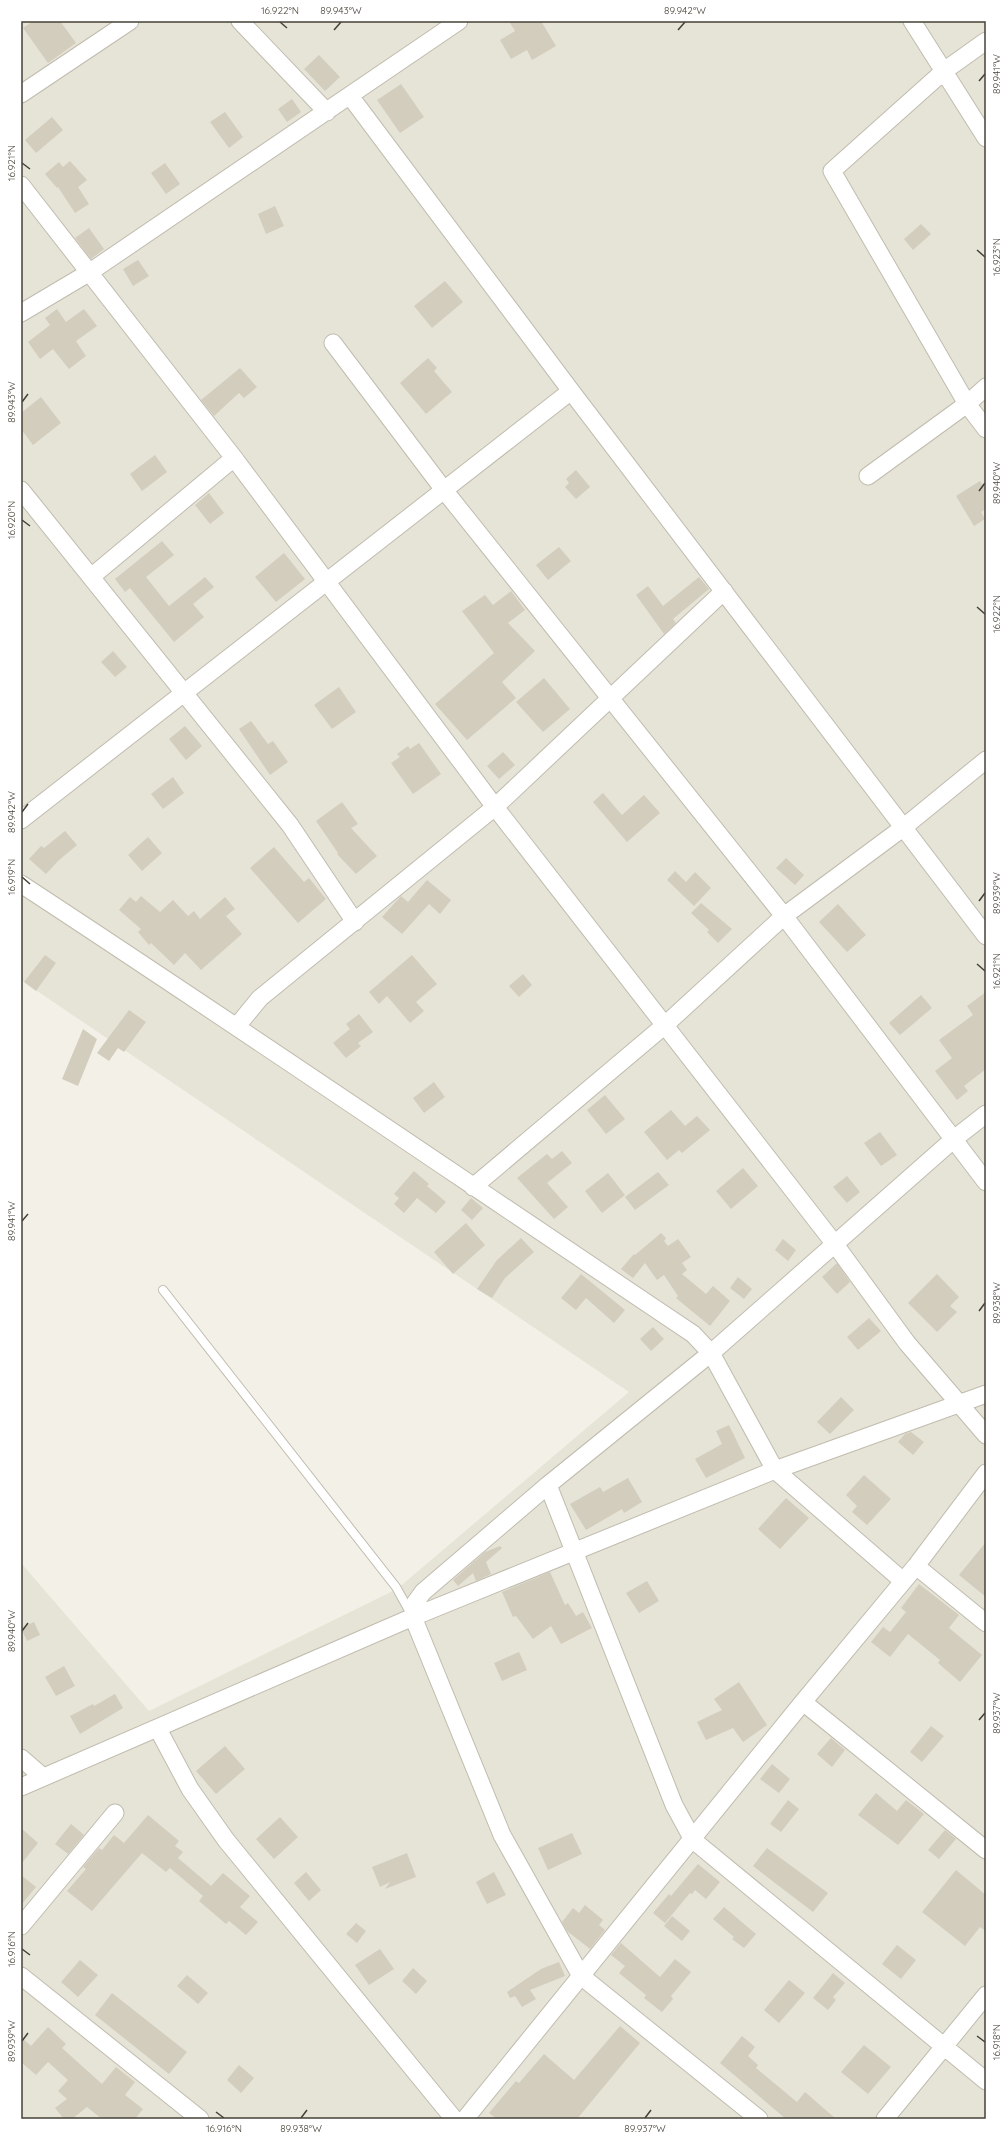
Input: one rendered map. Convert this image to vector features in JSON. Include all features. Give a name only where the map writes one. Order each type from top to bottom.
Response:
[{"type":"street","points":[[21,94],[130,21]]},
{"type":"street","points":[[240,21],[327,112]]},
{"type":"street","points":[[21,313],[90,272],[459,21]]},
{"type":"street","points":[[912,21],[986,138]]},
{"type":"street","points":[[986,41],[944,71],[832,171],[967,404],[986,429]]},
{"type":"street","points":[[350,96],[571,391],[986,936]]},
{"type":"street","points":[[21,185],[234,458],[495,807],[834,1243],[907,1343],[986,1435]]},
{"type":"street","points":[[333,343],[444,490],[784,916],[986,1182]]},
{"type":"street","points":[[868,476],[967,404],[986,387]]},
{"type":"street","points":[[21,820],[571,391]]},
{"type":"street","points":[[91,577],[234,458]]},
{"type":"street","points":[[21,490],[290,825],[354,922]]},
{"type":"street","points":[[237,1026],[260,998],[495,807],[724,591]]},
{"type":"street","points":[[473,1187],[665,1025],[784,916],[904,827],[986,760]]},
{"type":"street","points":[[21,884],[237,1026],[473,1187],[693,1334],[711,1353],[775,1470],[903,1582]]},
{"type":"street","points":[[759,2119],[581,1976],[502,1835],[413,1617],[415,1603],[423,1592],[548,1486],[711,1353],[834,1243],[954,1139],[986,1114]]},
{"type":"street","points":[[21,1787],[158,1729],[413,1617],[575,1551],[775,1470],[986,1394]]},
{"type":"street","points":[[158,1729],[190,1789],[226,1840],[463,2119],[693,1840],[803,1702],[916,1566],[986,1473]]},
{"type":"street","points":[[548,1486],[575,1551],[674,1805],[693,1840],[986,2081]]},
{"type":"street","points":[[916,1566],[986,1623]]},
{"type":"street","points":[[803,1702],[986,1850]]},
{"type":"street","points":[[21,1758],[43,1777]]},
{"type":"street","points":[[21,1926],[115,1813]]},
{"type":"street","points":[[21,1976],[200,2119]]},
{"type":"street","points":[[885,2119],[986,1995]]},
{"type":"lane","points":[[163,1290],[396,1587],[413,1617]]},
{"type":"shaded area","points":[[21,21],[986,21],[986,2119],[21,2119],[21,1563],[149,1711],[397,1589],[629,1392],[21,980]]},
{"type":"building","points":[[33,21],[60,21],[76,43],[48,63],[23,28]]},
{"type":"building","points":[[509,21],[541,21],[556,46],[532,60],[527,50],[511,59],[500,40],[515,31]]},
{"type":"building","points":[[319,55],[340,77],[325,91],[304,69]]},
{"type":"building","points":[[401,84],[424,117],[400,133],[377,100]]},
{"type":"building","points":[[292,99],[301,112],[287,122],[278,109]]},
{"type":"building","points":[[225,112],[243,137],[229,148],[210,122]]},
{"type":"building","points":[[52,117],[63,130],[36,153],[25,140]]},
{"type":"building","points":[[70,161],[87,180],[78,187],[89,204],[75,213],[58,187],[57,188],[45,174],[59,162],[63,167]]},
{"type":"building","points":[[165,163],[180,184],[166,194],[151,173]]},
{"type":"building","points":[[275,206],[284,226],[266,234],[258,214]]},
{"type":"building","points":[[921,224],[931,234],[913,250],[904,239]]},
{"type":"building","points":[[89,228],[104,249],[91,259],[75,238]]},
{"type":"building","points":[[138,260],[149,276],[133,286],[123,269]]},
{"type":"building","points":[[445,281],[463,302],[432,328],[414,306]]},
{"type":"building","points":[[57,309],[66,322],[84,309],[97,326],[76,341],[86,356],[69,369],[53,349],[40,359],[28,342],[50,325],[45,318]]},
{"type":"building","points":[[428,358],[437,368],[434,371],[452,392],[426,414],[400,383]]},
{"type":"building","points":[[240,368],[257,387],[244,398],[239,393],[214,416],[201,400]]},
{"type":"building","points":[[41,397],[61,423],[33,445],[21,429],[21,413]]},
{"type":"building","points":[[155,455],[167,472],[142,491],[130,474]]},
{"type":"building","points":[[576,470],[590,487],[576,499],[565,487],[569,483],[566,479]]},
{"type":"building","points":[[980,481],[986,490],[986,509],[981,512],[985,519],[974,526],[956,496]]},
{"type":"building","points":[[209,493],[224,513],[210,524],[195,505]]},
{"type":"building","points":[[162,541],[174,555],[146,577],[169,606],[205,577],[214,587],[193,604],[204,617],[174,642],[130,588],[125,592],[115,579]]},
{"type":"building","points":[[559,547],[571,561],[548,580],[536,565]]},
{"type":"building","points":[[284,553],[305,579],[276,602],[255,577]]},
{"type":"building","points":[[699,577],[709,589],[673,619],[676,623],[664,634],[636,595],[648,586],[663,606]]},
{"type":"building","points":[[511,591],[525,610],[508,623],[535,651],[502,682],[516,698],[467,740],[435,704],[494,653],[462,611],[485,595],[493,605]]},
{"type":"building","points":[[113,651],[127,667],[115,677],[101,662]]},
{"type":"building","points":[[544,678],[570,709],[543,732],[516,702]]},
{"type":"building","points":[[339,687],[356,712],[332,729],[314,705]]},
{"type":"building","points":[[251,721],[268,744],[273,741],[288,762],[270,775],[239,729]]},
{"type":"building","points":[[185,726],[202,746],[186,760],[169,739]]},
{"type":"building","points":[[419,743],[441,774],[413,794],[391,763],[400,757],[397,754],[408,746],[410,749]]},
{"type":"building","points":[[503,752],[515,765],[499,779],[487,766]]},
{"type":"building","points":[[173,777],[184,793],[163,809],[151,794]]},
{"type":"building","points":[[603,793],[622,815],[644,795],[660,813],[627,842],[593,802]]},
{"type":"building","points":[[342,802],[358,824],[351,828],[377,856],[356,874],[337,854],[338,853],[316,821]]},
{"type":"building","points":[[65,831],[77,845],[58,861],[46,874],[29,859],[41,846],[44,848]]},
{"type":"building","points":[[148,837],[162,853],[142,871],[128,855]]},
{"type":"building","points":[[274,847],[304,882],[309,878],[326,899],[298,923],[250,868]]},
{"type":"building","points":[[786,858],[804,875],[795,885],[776,868]]},
{"type":"building","points":[[675,871],[686,882],[695,872],[711,888],[694,906],[667,880]]},
{"type":"building","points":[[427,880],[451,900],[440,914],[429,904],[402,934],[382,917],[401,896],[408,902]]},
{"type":"building","points":[[141,896],[160,912],[173,900],[188,916],[194,911],[200,919],[225,897],[235,909],[226,916],[242,934],[201,970],[185,953],[174,965],[151,943],[149,945],[138,932],[141,929],[119,910],[130,897],[136,902]]},
{"type":"building","points":[[701,903],[732,929],[718,943],[707,932],[709,930],[691,913]]},
{"type":"building","points":[[838,904],[866,935],[847,952],[819,922]]},
{"type":"building","points":[[45,955],[56,963],[36,991],[24,982]]},
{"type":"building","points":[[412,955],[437,984],[416,1002],[424,1011],[410,1023],[387,996],[379,1004],[369,992]]},
{"type":"building","points":[[523,974],[532,985],[519,997],[509,986]]},
{"type":"building","points":[[986,992],[986,1069],[964,1086],[968,1091],[957,1100],[935,1071],[952,1058],[939,1040],[973,1015],[967,1006]]},
{"type":"building","points":[[921,995],[932,1008],[900,1035],[889,1023]]},
{"type":"building","points":[[129,1010],[146,1022],[124,1052],[118,1048],[109,1061],[97,1053]]},
{"type":"building","points":[[359,1014],[373,1032],[358,1043],[361,1046],[346,1058],[333,1043],[350,1029],[346,1024]]},
{"type":"building","points":[[83,1029],[97,1039],[78,1086],[62,1079]]},
{"type":"building","points":[[434,1082],[445,1097],[424,1113],[413,1098]]},
{"type":"building","points":[[605,1095],[625,1119],[606,1134],[587,1110]]},
{"type":"building","points":[[671,1110],[685,1126],[697,1116],[710,1130],[682,1153],[679,1150],[667,1160],[644,1132]]},
{"type":"building","points":[[880,1132],[897,1155],[881,1166],[864,1143]]},
{"type":"building","points":[[562,1151],[572,1163],[547,1183],[568,1207],[554,1219],[517,1178],[547,1154],[552,1159]]},
{"type":"building","points":[[743,1168],[758,1186],[731,1209],[716,1191]]},
{"type":"building","points":[[414,1171],[429,1184],[427,1186],[446,1202],[436,1213],[417,1198],[404,1213],[394,1204],[399,1198],[394,1194]]},
{"type":"building","points":[[658,1172],[669,1185],[635,1210],[625,1197]]},
{"type":"building","points":[[608,1173],[625,1195],[602,1213],[585,1191]]},
{"type":"building","points":[[847,1176],[860,1192],[847,1203],[833,1187]]},
{"type":"building","points":[[471,1198],[483,1208],[472,1220],[461,1210]]},
{"type":"building","points":[[466,1223],[485,1245],[453,1274],[434,1252]]},
{"type":"building","points":[[661,1233],[666,1238],[664,1241],[668,1246],[678,1239],[691,1257],[682,1263],[687,1270],[682,1274],[706,1294],[713,1286],[730,1301],[710,1326],[676,1298],[678,1296],[664,1275],[657,1280],[645,1263],[633,1278],[621,1269],[634,1254],[635,1255]]},
{"type":"building","points":[[521,1238],[534,1252],[505,1278],[492,1298],[477,1289],[497,1260]]},
{"type":"building","points":[[783,1239],[796,1250],[788,1261],[775,1250]]},
{"type":"building","points":[[837,1263],[850,1282],[837,1294],[822,1277]]},
{"type":"building","points":[[581,1274],[625,1310],[614,1323],[586,1298],[576,1310],[561,1298]]},
{"type":"building","points":[[937,1274],[959,1297],[950,1306],[957,1312],[937,1332],[908,1303]]},
{"type":"building","points":[[738,1277],[752,1289],[744,1299],[730,1288]]},
{"type":"building","points":[[869,1318],[881,1331],[858,1350],[847,1337]]},
{"type":"building","points":[[653,1327],[664,1339],[651,1351],[640,1339]]},
{"type":"building","points":[[841,1397],[854,1410],[830,1434],[817,1422]]},
{"type":"building","points":[[729,1425],[745,1458],[706,1478],[695,1459],[722,1444],[716,1431]]},
{"type":"building","points":[[911,1432],[924,1442],[913,1455],[898,1442],[905,1434]]},
{"type":"building","points":[[864,1475],[891,1499],[867,1525],[852,1512],[857,1506],[846,1495]]},
{"type":"building","points":[[628,1478],[642,1502],[624,1513],[622,1509],[586,1530],[570,1504],[600,1487],[603,1492]]},
{"type":"building","points":[[786,1498],[809,1518],[780,1549],[758,1529]]},
{"type":"building","points":[[986,1542],[986,1597],[959,1575]]},
{"type":"building","points":[[500,1546],[502,1548],[486,1562],[491,1574],[476,1581],[473,1573],[458,1586],[453,1580],[485,1552]]},
{"type":"building","points":[[550,1572],[565,1605],[568,1603],[576,1616],[583,1612],[592,1628],[561,1644],[551,1626],[533,1639],[516,1616],[513,1617],[502,1592]]},
{"type":"building","points":[[647,1581],[659,1601],[639,1613],[626,1593]]},
{"type":"building","points":[[919,1584],[959,1615],[949,1628],[982,1655],[960,1682],[938,1663],[940,1660],[908,1634],[890,1657],[871,1642],[883,1627],[890,1632],[906,1612],[901,1608]]},
{"type":"building","points":[[34,1622],[40,1635],[27,1641],[21,1628]]},
{"type":"building","points":[[519,1652],[527,1670],[502,1681],[494,1663]]},
{"type":"building","points":[[64,1666],[75,1686],[56,1696],[45,1677]]},
{"type":"building","points":[[739,1682],[767,1725],[743,1742],[733,1728],[706,1740],[697,1722],[722,1710],[714,1699]]},
{"type":"building","points":[[115,1694],[123,1708],[80,1734],[70,1716],[93,1704],[94,1706]]},
{"type":"building","points":[[931,1726],[944,1736],[922,1762],[910,1752]]},
{"type":"building","points":[[831,1738],[845,1750],[832,1767],[817,1754]]},
{"type":"building","points":[[225,1746],[245,1769],[216,1794],[196,1771]]},
{"type":"building","points":[[772,1764],[790,1779],[779,1793],[760,1779]]},
{"type":"building","points":[[876,1793],[897,1811],[906,1800],[924,1814],[898,1845],[858,1815]]},
{"type":"building","points":[[788,1800],[799,1809],[781,1832],[770,1824]]},
{"type":"building","points":[[148,1815],[179,1841],[175,1846],[183,1852],[178,1858],[211,1886],[223,1873],[250,1896],[240,1907],[258,1922],[246,1935],[229,1921],[226,1924],[199,1901],[203,1896],[170,1868],[166,1872],[142,1853],[92,1911],[67,1891],[86,1869],[83,1867],[99,1848],[102,1850],[114,1835],[124,1843]]},
{"type":"building","points":[[280,1817],[298,1837],[274,1859],[256,1839]]},
{"type":"building","points":[[71,1824],[84,1835],[68,1854],[55,1844]]},
{"type":"building","points":[[21,1828],[38,1843],[21,1864]]},
{"type":"building","points":[[945,1830],[956,1839],[939,1859],[928,1850]]},
{"type":"building","points":[[572,1833],[582,1854],[548,1870],[538,1848]]},
{"type":"building","points":[[767,1848],[828,1893],[813,1912],[753,1866]]},
{"type":"building","points":[[407,1853],[416,1877],[385,1889],[390,1882],[380,1887],[372,1867]]},
{"type":"building","points":[[698,1864],[720,1882],[706,1899],[695,1890],[692,1894],[690,1893],[665,1923],[653,1913],[669,1894],[671,1896]]},
{"type":"building","points":[[956,1870],[986,1895],[986,1931],[980,1927],[965,1946],[922,1912]]},
{"type":"building","points":[[306,1872],[321,1890],[309,1901],[294,1883]]},
{"type":"building","points":[[494,1872],[506,1895],[487,1904],[476,1882]]},
{"type":"building","points":[[21,1875],[36,1887],[21,1905]]},
{"type":"building","points":[[585,1905],[603,1920],[599,1925],[605,1930],[590,1949],[567,1931],[562,1922],[573,1908],[579,1913]]},
{"type":"building","points":[[724,1907],[756,1934],[744,1948],[732,1939],[734,1937],[713,1919]]},
{"type":"building","points":[[672,1916],[690,1931],[682,1941],[664,1926]]},
{"type":"building","points":[[356,1923],[366,1931],[357,1943],[346,1934]]},
{"type":"building","points":[[621,1943],[660,1977],[675,1959],[691,1972],[671,1996],[673,1999],[662,2012],[644,1998],[646,1995],[619,1973],[625,1966],[611,1955]]},
{"type":"building","points":[[897,1945],[916,1960],[901,1979],[882,1964]]},
{"type":"building","points":[[380,1949],[394,1969],[369,1985],[355,1965]]},
{"type":"building","points":[[80,1960],[98,1975],[78,1997],[61,1982]]},
{"type":"building","points":[[559,1962],[565,1976],[530,1990],[536,1999],[522,2007],[515,1996],[510,1998],[507,1992],[541,1969]]},
{"type":"building","points":[[413,1968],[427,1981],[416,1994],[402,1981]]},
{"type":"building","points":[[833,1973],[845,1983],[833,1997],[836,2000],[828,2010],[813,1998]]},
{"type":"building","points":[[187,1975],[208,1993],[198,2004],[177,1986]]},
{"type":"building","points":[[789,1980],[805,1993],[779,2023],[764,2010]]},
{"type":"building","points":[[112,1993],[187,2052],[169,2074],[95,2015]]},
{"type":"building","points":[[620,2026],[640,2043],[577,2119],[497,2119],[489,2113],[516,2081],[519,2083],[544,2054],[574,2080]]},
{"type":"building","points":[[48,2027],[66,2044],[62,2048],[102,2084],[116,2067],[135,2082],[125,2095],[143,2109],[135,2119],[102,2119],[87,2107],[72,2119],[64,2119],[55,2108],[67,2099],[58,2091],[68,2080],[48,2062],[36,2075],[21,2062],[21,2037],[31,2046]]},
{"type":"building","points":[[742,2036],[755,2047],[748,2056],[758,2065],[756,2068],[797,2102],[805,2092],[836,2119],[786,2119],[720,2063]]},
{"type":"building","points":[[864,2045],[891,2067],[868,2094],[841,2072]]},
{"type":"building","points":[[239,2065],[254,2078],[241,2093],[227,2080]]}]
